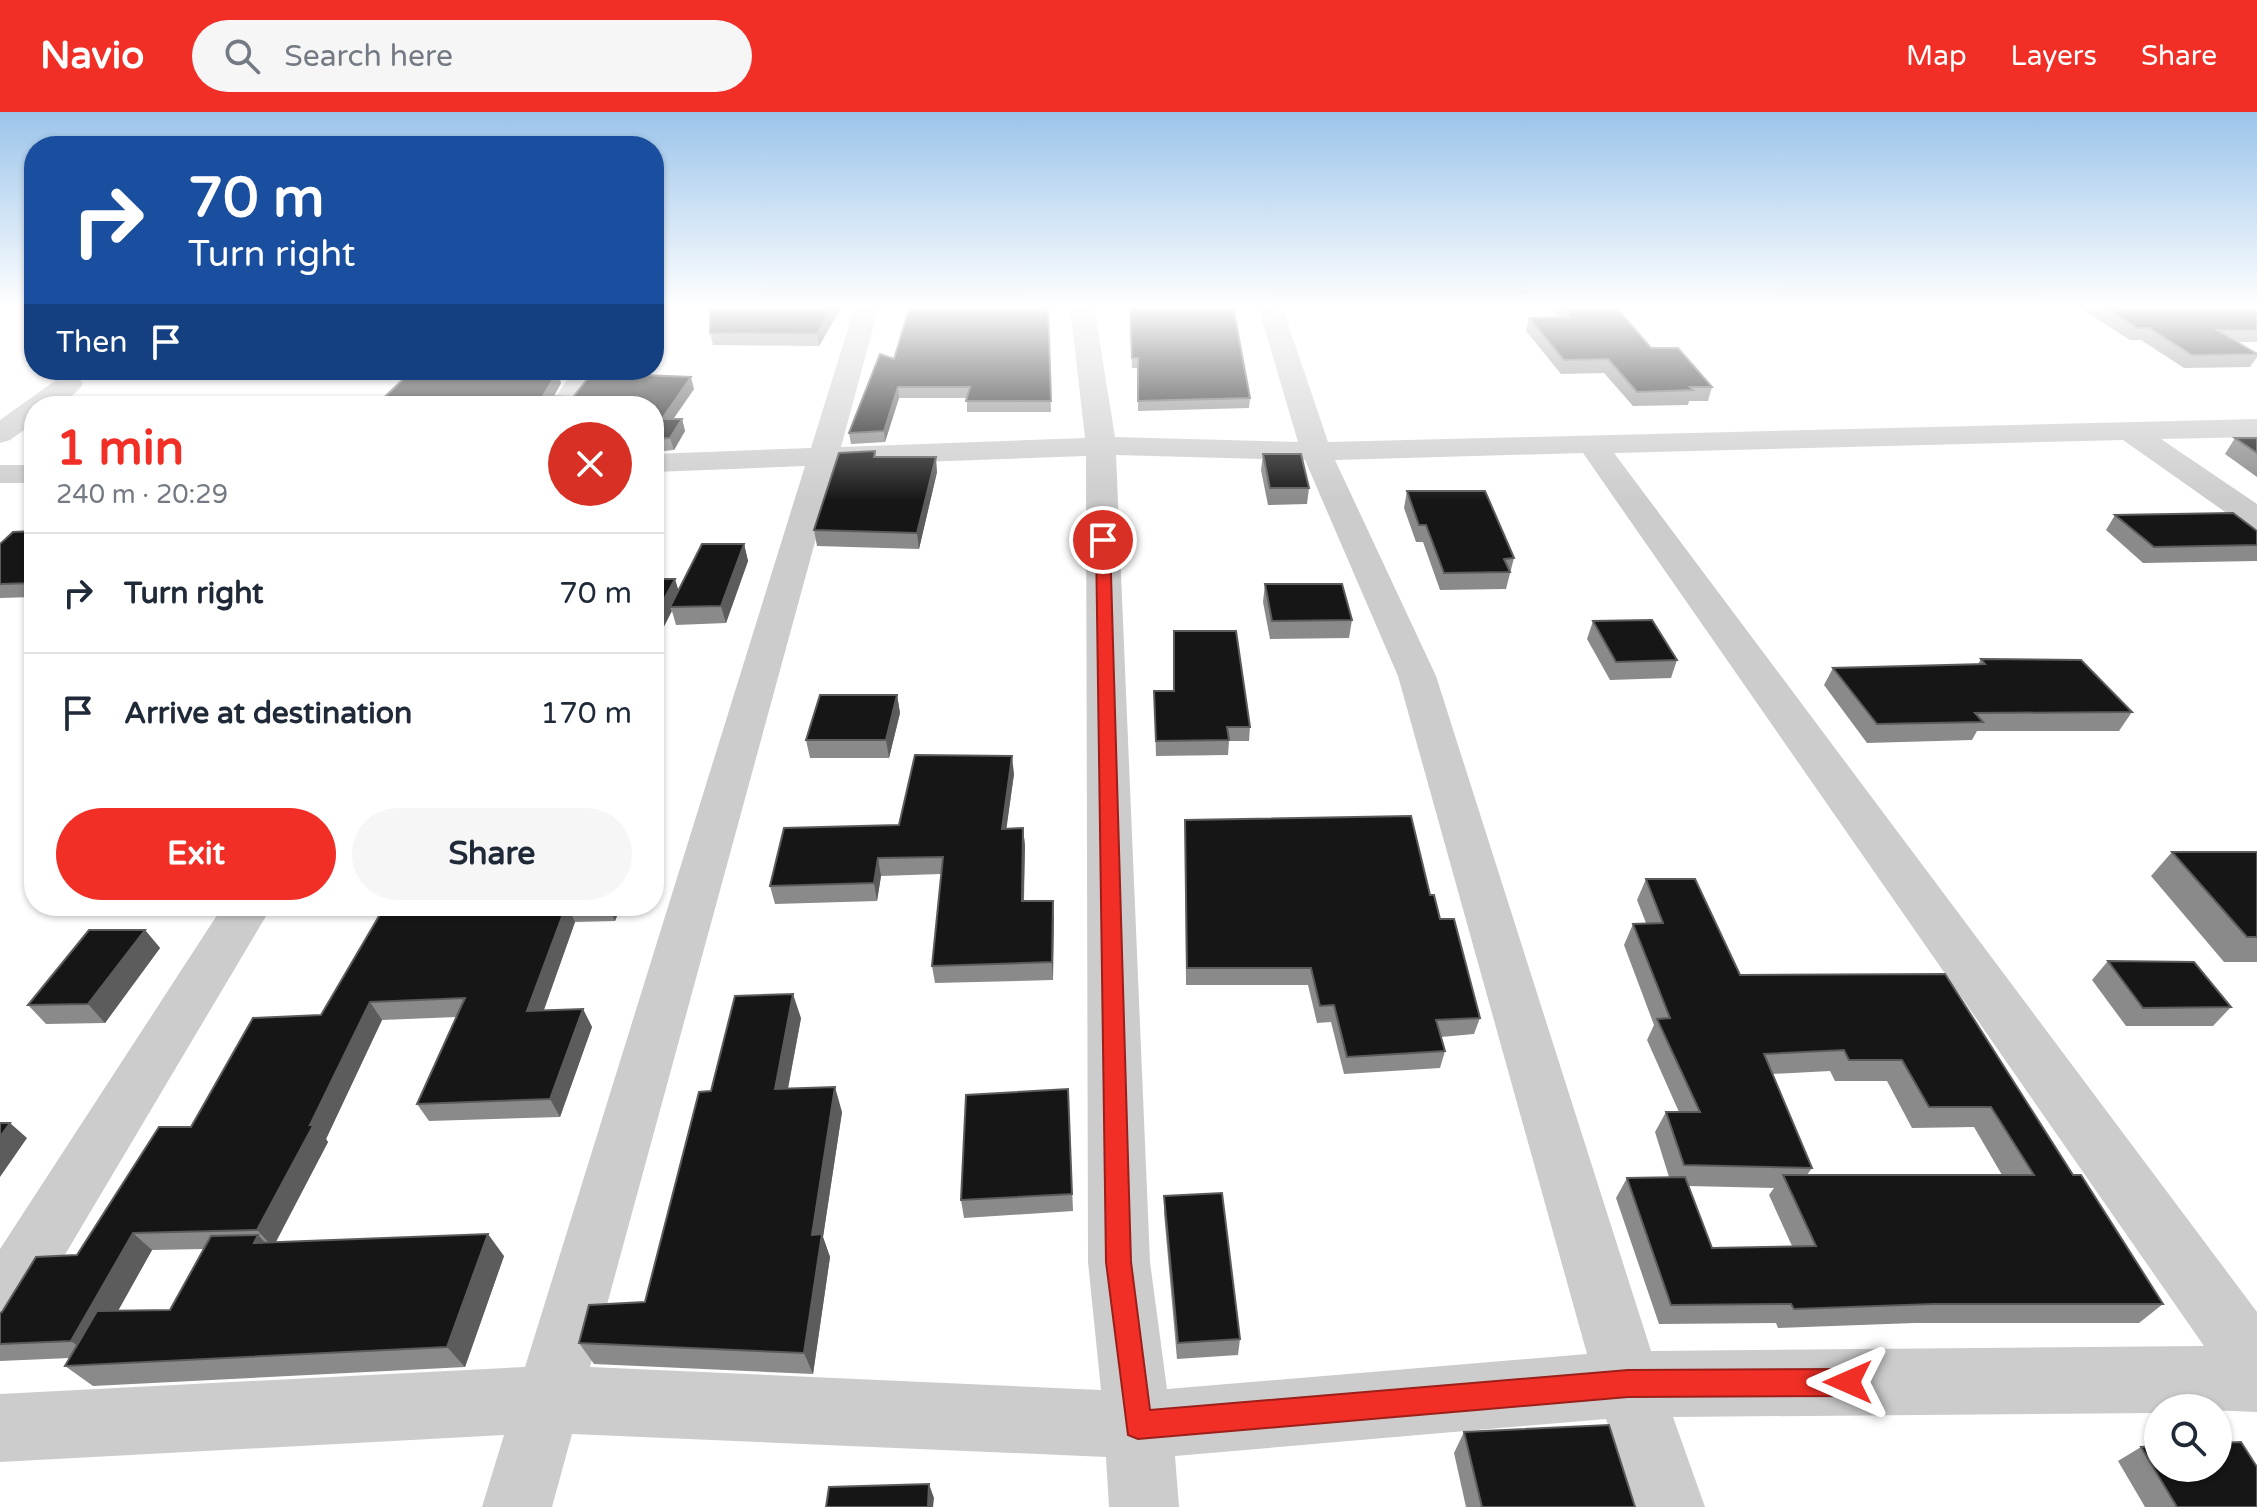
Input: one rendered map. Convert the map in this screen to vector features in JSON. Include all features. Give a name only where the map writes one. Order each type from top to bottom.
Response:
[{"type":"street","points":[[517,1507],[848,371]]},
{"type":"street","points":[[1091,371],[1101,446],[1119,1262],[1144,1507]]},
{"type":"street","points":[[1291,371],[1316,451],[1417,676],[1628,1384],[1670,1507]]},
{"type":"street","points":[[52,396],[69,384]]},
{"type":"street","points":[[0,434],[24,417]]},
{"type":"street","points":[[664,463],[1101,446],[1316,451],[2257,428]]},
{"type":"street","points":[[2128,430],[2257,519]]},
{"type":"street","points":[[1591,443],[2257,1366]]},
{"type":"street","points":[[0,474],[24,474]]},
{"type":"street","points":[[0,1305],[242,916]]},
{"type":"street","points":[[0,1428],[547,1399],[1138,1425],[1628,1384],[2257,1379]]},
{"type":"building","points":[[873,371],[1050,371],[1051,401],[966,401],[970,387],[898,387],[884,431],[849,433]]},
{"type":"building","points":[[1138,371],[1245,371],[1250,398],[1138,401]]},
{"type":"building","points":[[1619,371],[1698,371],[1712,387],[1690,387],[1693,390],[1637,392]]},
{"type":"building","points":[[691,377],[664,416],[664,396],[574,396],[586,380]]},
{"type":"building","points":[[402,380],[552,380],[543,396],[386,396]]},
{"type":"building","points":[[664,419],[682,419],[670,438],[664,438]]},
{"type":"building","points":[[2235,438],[2257,438],[2257,453]]},
{"type":"building","points":[[875,451],[874,457],[936,457],[917,533],[814,530],[839,453]]},
{"type":"building","points":[[1263,454],[1301,454],[1309,488],[1270,488]]},
{"type":"building","points":[[1407,491],[1485,491],[1514,558],[1504,559],[1510,572],[1444,573],[1426,525],[1419,525]]},
{"type":"building","points":[[2233,513],[2257,531],[2257,545],[2154,547],[2115,515]]},
{"type":"building","points":[[24,531],[24,583],[0,584],[0,544],[13,532]]},
{"type":"building","points":[[702,544],[744,544],[721,606],[670,607]]},
{"type":"building","points":[[664,579],[675,579],[664,599]]},
{"type":"building","points":[[1265,584],[1342,584],[1352,620],[1272,621]]},
{"type":"building","points":[[1652,620],[1677,660],[1616,662],[1593,621]]},
{"type":"building","points":[[1174,631],[1236,631],[1250,727],[1227,727],[1229,740],[1156,741],[1154,691],[1174,691]]},
{"type":"building","points":[[1981,659],[2081,660],[2132,712],[1975,713],[1983,722],[1877,724],[1833,668],[1985,664]]},
{"type":"building","points":[[820,695],[897,695],[886,740],[806,740]]},
{"type":"building","points":[[915,755],[1012,756],[1002,829],[1023,828],[1022,901],[1053,901],[1052,962],[932,966],[943,857],[878,858],[874,883],[770,886],[784,828],[899,825]]},
{"type":"building","points":[[1411,816],[1430,895],[1434,895],[1440,919],[1454,919],[1480,1018],[1436,1020],[1445,1051],[1347,1057],[1334,1005],[1320,1006],[1311,968],[1187,968],[1185,820]]},
{"type":"building","points":[[2172,852],[2257,852],[2257,937],[2247,937]]},
{"type":"building","points":[[1646,879],[1695,879],[1740,975],[1945,974],[2073,1175],[2081,1175],[2163,1304],[1933,1304],[1794,1309],[1791,1304],[1671,1305],[1627,1178],[1685,1177],[1712,1248],[1816,1246],[1783,1175],[2034,1175],[1991,1107],[1929,1107],[1902,1060],[1849,1060],[1844,1050],[1764,1054],[1812,1168],[1684,1165],[1666,1112],[1700,1112],[1657,1019],[1670,1018],[1633,924],[1663,923]]},
{"type":"building","points":[[379,916],[562,916],[527,1011],[583,1009],[550,1099],[417,1104],[465,998],[370,1002],[310,1125],[314,1124],[257,1230],[133,1233],[71,1341],[0,1344],[0,1313],[36,1257],[77,1255],[159,1127],[191,1127],[253,1018],[321,1015]]},
{"type":"building","points":[[89,930],[145,930],[88,1004],[28,1005]]},
{"type":"building","points":[[2108,961],[2194,962],[2231,1007],[2143,1008]]},
{"type":"building","points":[[793,994],[775,1089],[835,1087],[812,1235],[822,1234],[804,1353],[579,1343],[589,1305],[645,1302],[699,1092],[711,1091],[735,996]]},
{"type":"building","points":[[1068,1089],[1072,1194],[961,1200],[966,1095]]},
{"type":"building","points":[[0,1123],[10,1123],[0,1137]]},
{"type":"building","points":[[1222,1193],[1240,1339],[1178,1343],[1164,1196]]},
{"type":"building","points":[[488,1234],[447,1347],[65,1366],[97,1311],[170,1310],[211,1236],[258,1235],[254,1243]]},
{"type":"building","points":[[1609,1425],[1635,1507],[1482,1507],[1464,1432]]},
{"type":"building","points":[[2232,1442],[2241,1442],[2257,1467],[2257,1507],[2177,1507],[2162,1482],[2232,1482]]},
{"type":"building","points":[[929,1484],[928,1507],[826,1507],[829,1487]]},
{"type":"route","points":[[1103,540],[1119,1262],[1138,1425],[1628,1384],[1848,1382]]}]
